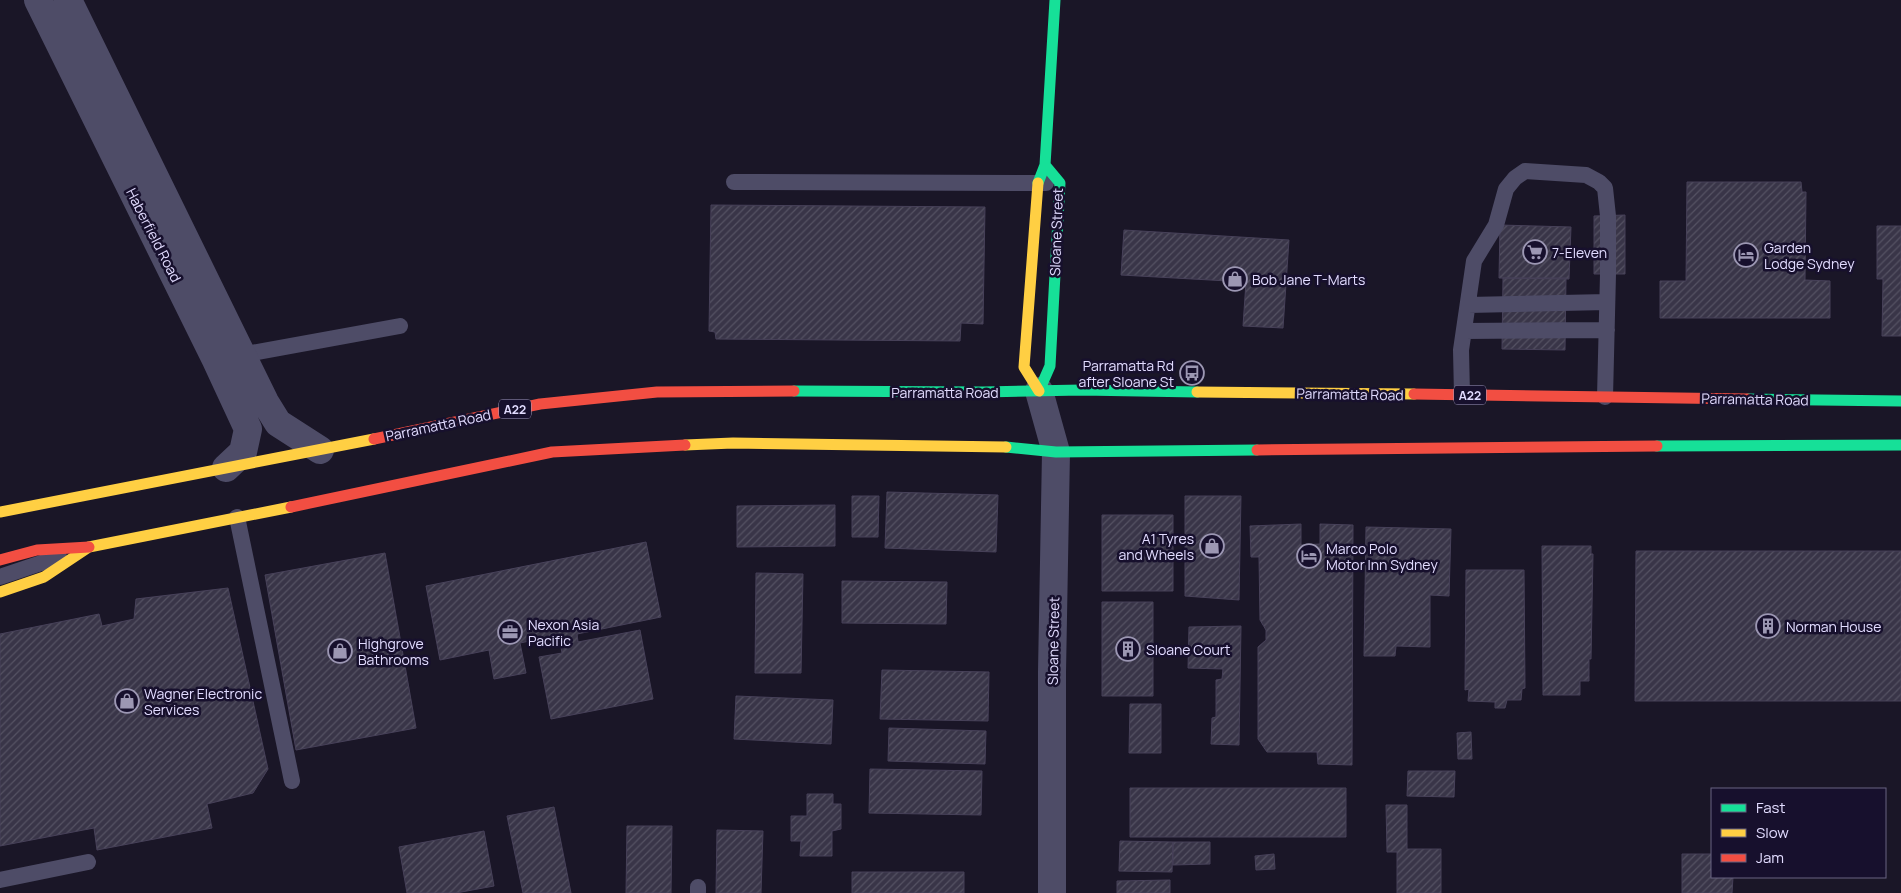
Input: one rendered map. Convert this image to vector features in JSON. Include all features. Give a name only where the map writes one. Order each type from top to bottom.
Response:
[{"type":"main road","name":"Sloane Street","points":[[1039,391],[1024,367],[1038,184],[1045,165],[1055,0]]},
{"type":"main road","name":"Sloane Street","points":[[1039,391],[1050,366],[1060,183],[1045,165]]},
{"type":"main road","name":"Parramatta Road","points":[[0,512],[320,450],[540,404],[657,392],[1039,391],[1901,401]]},
{"type":"main road","points":[[0,560],[36,550],[89,547],[552,452],[732,443],[998,446],[1056,452],[1901,445]]},
{"type":"main road","points":[[0,592],[44,578],[89,547]]},
{"type":"street","name":"Haberfield Road","points":[[38,0],[229,357],[265,402],[278,423],[320,450]]},
{"type":"street","name":"Haberfield Road","points":[[68,0],[229,357],[248,429],[243,452],[226,468]]},
{"type":"street","name":"Sloane Street","points":[[1039,391],[1056,452],[1052,672],[1052,893]]},
{"type":"lane","points":[[1462,395],[1461,350],[1474,260],[1496,225],[1506,189],[1515,178],[1525,171],[1586,175],[1599,182],[1605,188],[1608,216],[1608,302],[1605,397]]},
{"type":"lane","points":[[734,182],[1060,183]]},
{"type":"lane","points":[[1468,305],[1608,302]]},
{"type":"lane","points":[[229,357],[400,326]]},
{"type":"lane","points":[[1464,331],[1607,330]]},
{"type":"lane","points":[[238,517],[292,781]]},
{"type":"lane","points":[[0,577],[89,547]]},
{"type":"lane","points":[[0,880],[88,862]]},
{"type":"building","name":"Garden Lodge Sydney","points":[[1687,182],[1801,182],[1802,192],[1806,192],[1805,280],[1830,281],[1830,318],[1660,318],[1660,281],[1686,281]]},
{"type":"building","points":[[711,205],[985,207],[983,324],[961,323],[960,341],[716,339],[715,332],[709,331]]},
{"type":"building","points":[[1625,215],[1625,274],[1594,274],[1594,216]]},
{"type":"building","name":"7-Eleven","points":[[1500,225],[1571,227],[1569,279],[1499,278]]},
{"type":"building","points":[[1877,226],[1901,226],[1901,336],[1882,336],[1883,279],[1877,279]]},
{"type":"building","name":"Bob Jane T-Marts","points":[[1124,230],[1289,240],[1283,328],[1243,326],[1246,282],[1121,275]]},
{"type":"building","name":"7-Eleven","points":[[1503,278],[1566,278],[1565,350],[1502,349]]},
{"type":"building","points":[[887,492],[998,495],[996,552],[885,548]]},
{"type":"building","points":[[852,496],[879,496],[878,537],[852,537]]},
{"type":"building","name":"A1 Tyres and Wheels","points":[[1185,496],[1241,496],[1239,600],[1185,596]]},
{"type":"building","points":[[835,505],[835,546],[737,547],[737,506]]},
{"type":"building","points":[[1102,515],[1173,515],[1173,591],[1102,591]]},
{"type":"building","points":[[1301,524],[1301,545],[1320,544],[1320,524],[1353,525],[1352,765],[1318,764],[1317,752],[1267,752],[1258,739],[1258,647],[1266,640],[1266,630],[1260,620],[1259,557],[1251,557],[1250,526]]},
{"type":"building","points":[[1366,527],[1451,529],[1449,596],[1430,595],[1430,647],[1396,646],[1395,656],[1364,656]]},
{"type":"building","name":"Nexon Asia Pacific","points":[[646,542],[661,617],[577,634],[578,642],[640,630],[653,699],[551,719],[539,657],[562,653],[559,635],[520,643],[526,673],[494,679],[489,650],[440,660],[426,586]]},
{"type":"building","points":[[1542,546],[1591,546],[1591,554],[1593,554],[1591,659],[1589,659],[1589,681],[1580,681],[1580,695],[1543,695]]},
{"type":"building","name":"Norman House","points":[[1636,551],[1901,551],[1901,701],[1635,701]]},
{"type":"building","name":"Highgrove Bathrooms","points":[[385,553],[416,728],[296,750],[265,575]]},
{"type":"building","points":[[1466,570],[1524,570],[1525,688],[1522,689],[1521,700],[1507,700],[1505,708],[1495,708],[1495,702],[1468,701],[1469,689],[1465,690]]},
{"type":"building","points":[[756,573],[803,574],[801,673],[755,673]]},
{"type":"building","points":[[842,581],[947,582],[946,624],[842,623]]},
{"type":"building","name":"Wagner Electronic Services","points":[[228,588],[268,769],[253,793],[207,804],[212,828],[97,850],[94,828],[0,846],[0,634],[99,614],[102,626],[134,619],[136,599]]},
{"type":"building","name":"Sloane Court","points":[[1102,602],[1153,602],[1153,696],[1102,696]]},
{"type":"building","points":[[1241,626],[1239,745],[1211,744],[1212,718],[1216,717],[1216,680],[1222,679],[1223,669],[1188,668],[1189,627]]},
{"type":"building","points":[[882,670],[989,672],[988,721],[880,719]]},
{"type":"building","points":[[736,696],[833,700],[831,744],[734,739]]},
{"type":"building","points":[[1130,704],[1161,704],[1161,753],[1129,753]]},
{"type":"building","points":[[889,728],[986,731],[985,764],[888,761]]},
{"type":"building","points":[[1471,732],[1472,759],[1458,759],[1457,733]]},
{"type":"building","points":[[870,769],[982,771],[981,815],[869,813]]},
{"type":"building","points":[[1408,771],[1455,771],[1454,797],[1407,796]]},
{"type":"building","points":[[1130,788],[1346,788],[1346,837],[1130,837]]},
{"type":"building","points":[[807,794],[833,794],[833,804],[841,804],[841,829],[832,831],[832,856],[800,856],[801,841],[791,841],[791,816],[807,816]]},
{"type":"building","points":[[1386,805],[1407,805],[1407,849],[1441,849],[1441,893],[1397,893],[1397,852],[1387,852]]},
{"type":"building","points":[[554,807],[571,893],[523,893],[507,816]]},
{"type":"building","points":[[627,826],[672,826],[671,893],[626,893]]},
{"type":"building","points":[[717,830],[763,831],[761,893],[716,893]]},
{"type":"building","points":[[484,831],[494,886],[456,893],[407,893],[399,847]]},
{"type":"building","points":[[1120,841],[1173,842],[1172,872],[1119,871]]},
{"type":"building","points":[[1173,842],[1210,842],[1210,864],[1173,865]]},
{"type":"building","points":[[1274,854],[1275,869],[1256,870],[1255,856]]},
{"type":"building","points":[[1682,854],[1711,854],[1711,878],[1733,878],[1732,893],[1682,893]]},
{"type":"building","points":[[852,872],[964,872],[964,893],[852,893]]},
{"type":"building","points":[[1170,880],[1170,893],[1117,893],[1117,881]]},
{"type":"traffic: fast","points":[[1038,183],[1045,165],[1055,0]]},
{"type":"traffic: fast","points":[[1039,391],[1050,366],[1060,183],[1045,165]]},
{"type":"traffic: fast","points":[[794,391],[983,392],[1082,390],[1197,392]]},
{"type":"traffic: fast","points":[[1748,399],[1901,401]]},
{"type":"traffic: fast","points":[[1657,446],[1901,445]]},
{"type":"traffic: fast","points":[[1006,447],[1056,452],[1257,450]]},
{"type":"traffic: slow","points":[[1038,183],[1024,367],[1039,391]]},
{"type":"traffic: slow","points":[[1197,392],[1414,394]]},
{"type":"traffic: slow","points":[[0,512],[374,439]]},
{"type":"traffic: slow","points":[[685,445],[733,443],[1006,447]]},
{"type":"traffic: slow","points":[[0,592],[44,577],[89,547],[291,507]]},
{"type":"traffic: jam","points":[[374,439],[540,404],[657,392],[794,391]]},
{"type":"traffic: jam","points":[[1414,394],[1748,399]]},
{"type":"traffic: jam","points":[[291,507],[552,452],[685,445]]},
{"type":"traffic: jam","points":[[1257,450],[1657,446]]},
{"type":"traffic: jam","points":[[0,560],[37,550],[89,547]]},
{"type":"place","name":"7-Eleven","points":[[1535,252]]},
{"type":"place","name":"Garden Lodge Sydney","points":[[1746,255]]},
{"type":"place","name":"Bob Jane T-Marts","points":[[1235,279]]},
{"type":"place","name":"Parramatta Rd after Sloane St","points":[[1192,373]]},
{"type":"place","name":"A1 Tyres and Wheels","points":[[1212,546]]},
{"type":"place","name":"Marco Polo Motor Inn Sydney","points":[[1309,556]]},
{"type":"place","name":"Norman House","points":[[1768,626]]},
{"type":"place","name":"Nexon Asia Pacific","points":[[510,632]]},
{"type":"place","name":"Sloane Court","points":[[1128,649]]},
{"type":"place","name":"Highgrove Bathrooms","points":[[340,651]]},
{"type":"place","name":"Wagner Electronic Services","points":[[127,701]]}]
